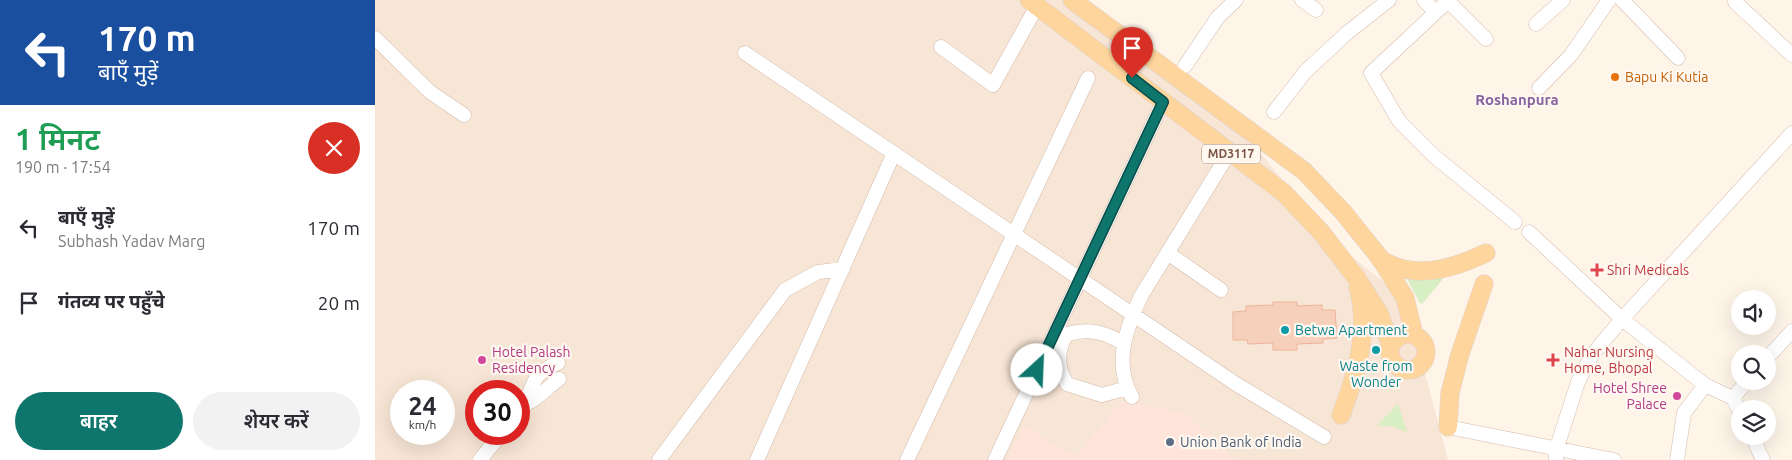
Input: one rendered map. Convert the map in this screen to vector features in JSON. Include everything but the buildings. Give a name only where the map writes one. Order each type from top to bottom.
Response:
[{"type":"main road","name":"MD3117","points":[[1033,3],[1284,193],[1321,232],[1355,276],[1379,314],[1391,346],[1392,360],[1396,366],[1408,370],[1417,368],[1426,358],[1427,351],[1421,338],[1414,335],[1405,298],[1380,258],[1343,212],[1304,170],[1072,0]]},
{"type":"main road","points":[[1380,258],[1394,267],[1445,270],[1486,253]]},
{"type":"main road","points":[[1341,415],[1358,366],[1362,348],[1361,299],[1355,276]]},
{"type":"main road","points":[[1448,427],[1450,393],[1460,354],[1484,284]]},
{"type":"main road","points":[[1391,346],[1400,336],[1414,335]]},
{"type":"street","points":[[1185,66],[1218,17],[1236,0]]},
{"type":"street","points":[[1302,0],[1316,10]]},
{"type":"street","points":[[1274,112],[1305,72],[1347,33],[1389,0]]},
{"type":"street","points":[[1424,0],[1435,12]]},
{"type":"street","points":[[1536,24],[1563,0]]},
{"type":"street","points":[[1539,88],[1571,55],[1609,0]]},
{"type":"street","points":[[1622,0],[1678,58]]},
{"type":"street","points":[[1486,39],[1448,1],[1371,73],[1399,121],[1434,156],[1515,222]]},
{"type":"street","points":[[1735,2],[1792,55]]},
{"type":"street","points":[[941,47],[993,85],[1033,3]]},
{"type":"street","points":[[375,38],[386,51],[430,92],[464,115]]},
{"type":"street","points":[[745,52],[1014,236],[1236,384],[1324,437]]},
{"type":"street","points":[[907,460],[1088,78]]},
{"type":"street","points":[[995,460],[1163,102]]},
{"type":"street","points":[[1556,455],[1584,369],[1592,355],[1622,319],[1792,133]]},
{"type":"street","points":[[757,460],[894,153]]},
{"type":"street","points":[[1123,343],[1104,332],[1080,330],[1067,334],[1061,344],[1059,363],[1060,372],[1067,384],[1102,395],[1130,393],[1121,369],[1123,343],[1133,314],[1141,296],[1169,254],[1224,161]]},
{"type":"street","points":[[1529,232],[1622,319],[1705,385],[1733,398],[1740,390]]},
{"type":"street","points":[[1169,254],[1221,290]]},
{"type":"street","points":[[659,460],[785,290],[818,272],[843,269]]},
{"type":"street","points":[[1776,348],[1792,331]]},
{"type":"street","points":[[530,387],[543,369],[558,363]]},
{"type":"street","points":[[530,403],[540,397],[549,386],[559,379]]},
{"type":"street","points":[[1677,460],[1684,413],[1705,385]]},
{"type":"street","points":[[1448,427],[1556,455],[1613,460]]},
{"type":"street","points":[[480,460],[492,445]]},
{"type":"street","points":[[1756,445],[1763,460]]},
{"type":"shaded area","points":[[375,0],[1079,0],[1228,115],[1340,248],[1405,298],[1448,460],[375,460]]},
{"type":"shaded area","points":[[1122,401],[1183,413],[1210,435],[1235,460],[1008,460],[1023,426],[1076,456]]},
{"type":"green space","points":[[1407,279],[1443,279],[1422,304]]},
{"type":"green space","points":[[1398,404],[1407,432],[1394,427],[1377,425]]},
{"type":"place","name":"Bapu Ki Kutia","points":[[1615,77]]},
{"type":"place","name":"Shri Medicals","points":[[1597,270]]},
{"type":"place","name":"Betwa Apartment","points":[[1285,330]]},
{"type":"place","name":"Waste from Wonder","points":[[1376,350]]},
{"type":"place","name":"Hotel Palash Residency","points":[[482,360]]},
{"type":"place","name":"Nahar Nursing Home, Bhopal","points":[[1553,360]]},
{"type":"place","name":"Hotel Shree Palace","points":[[1677,396]]},
{"type":"place","name":"Union Bank of India","points":[[1170,442]]},
{"type":"district","name":"Roshanpura","points":[[1517,100]]},
{"type":"route","points":[[1037,370],[1163,102],[1132,78]]}]
